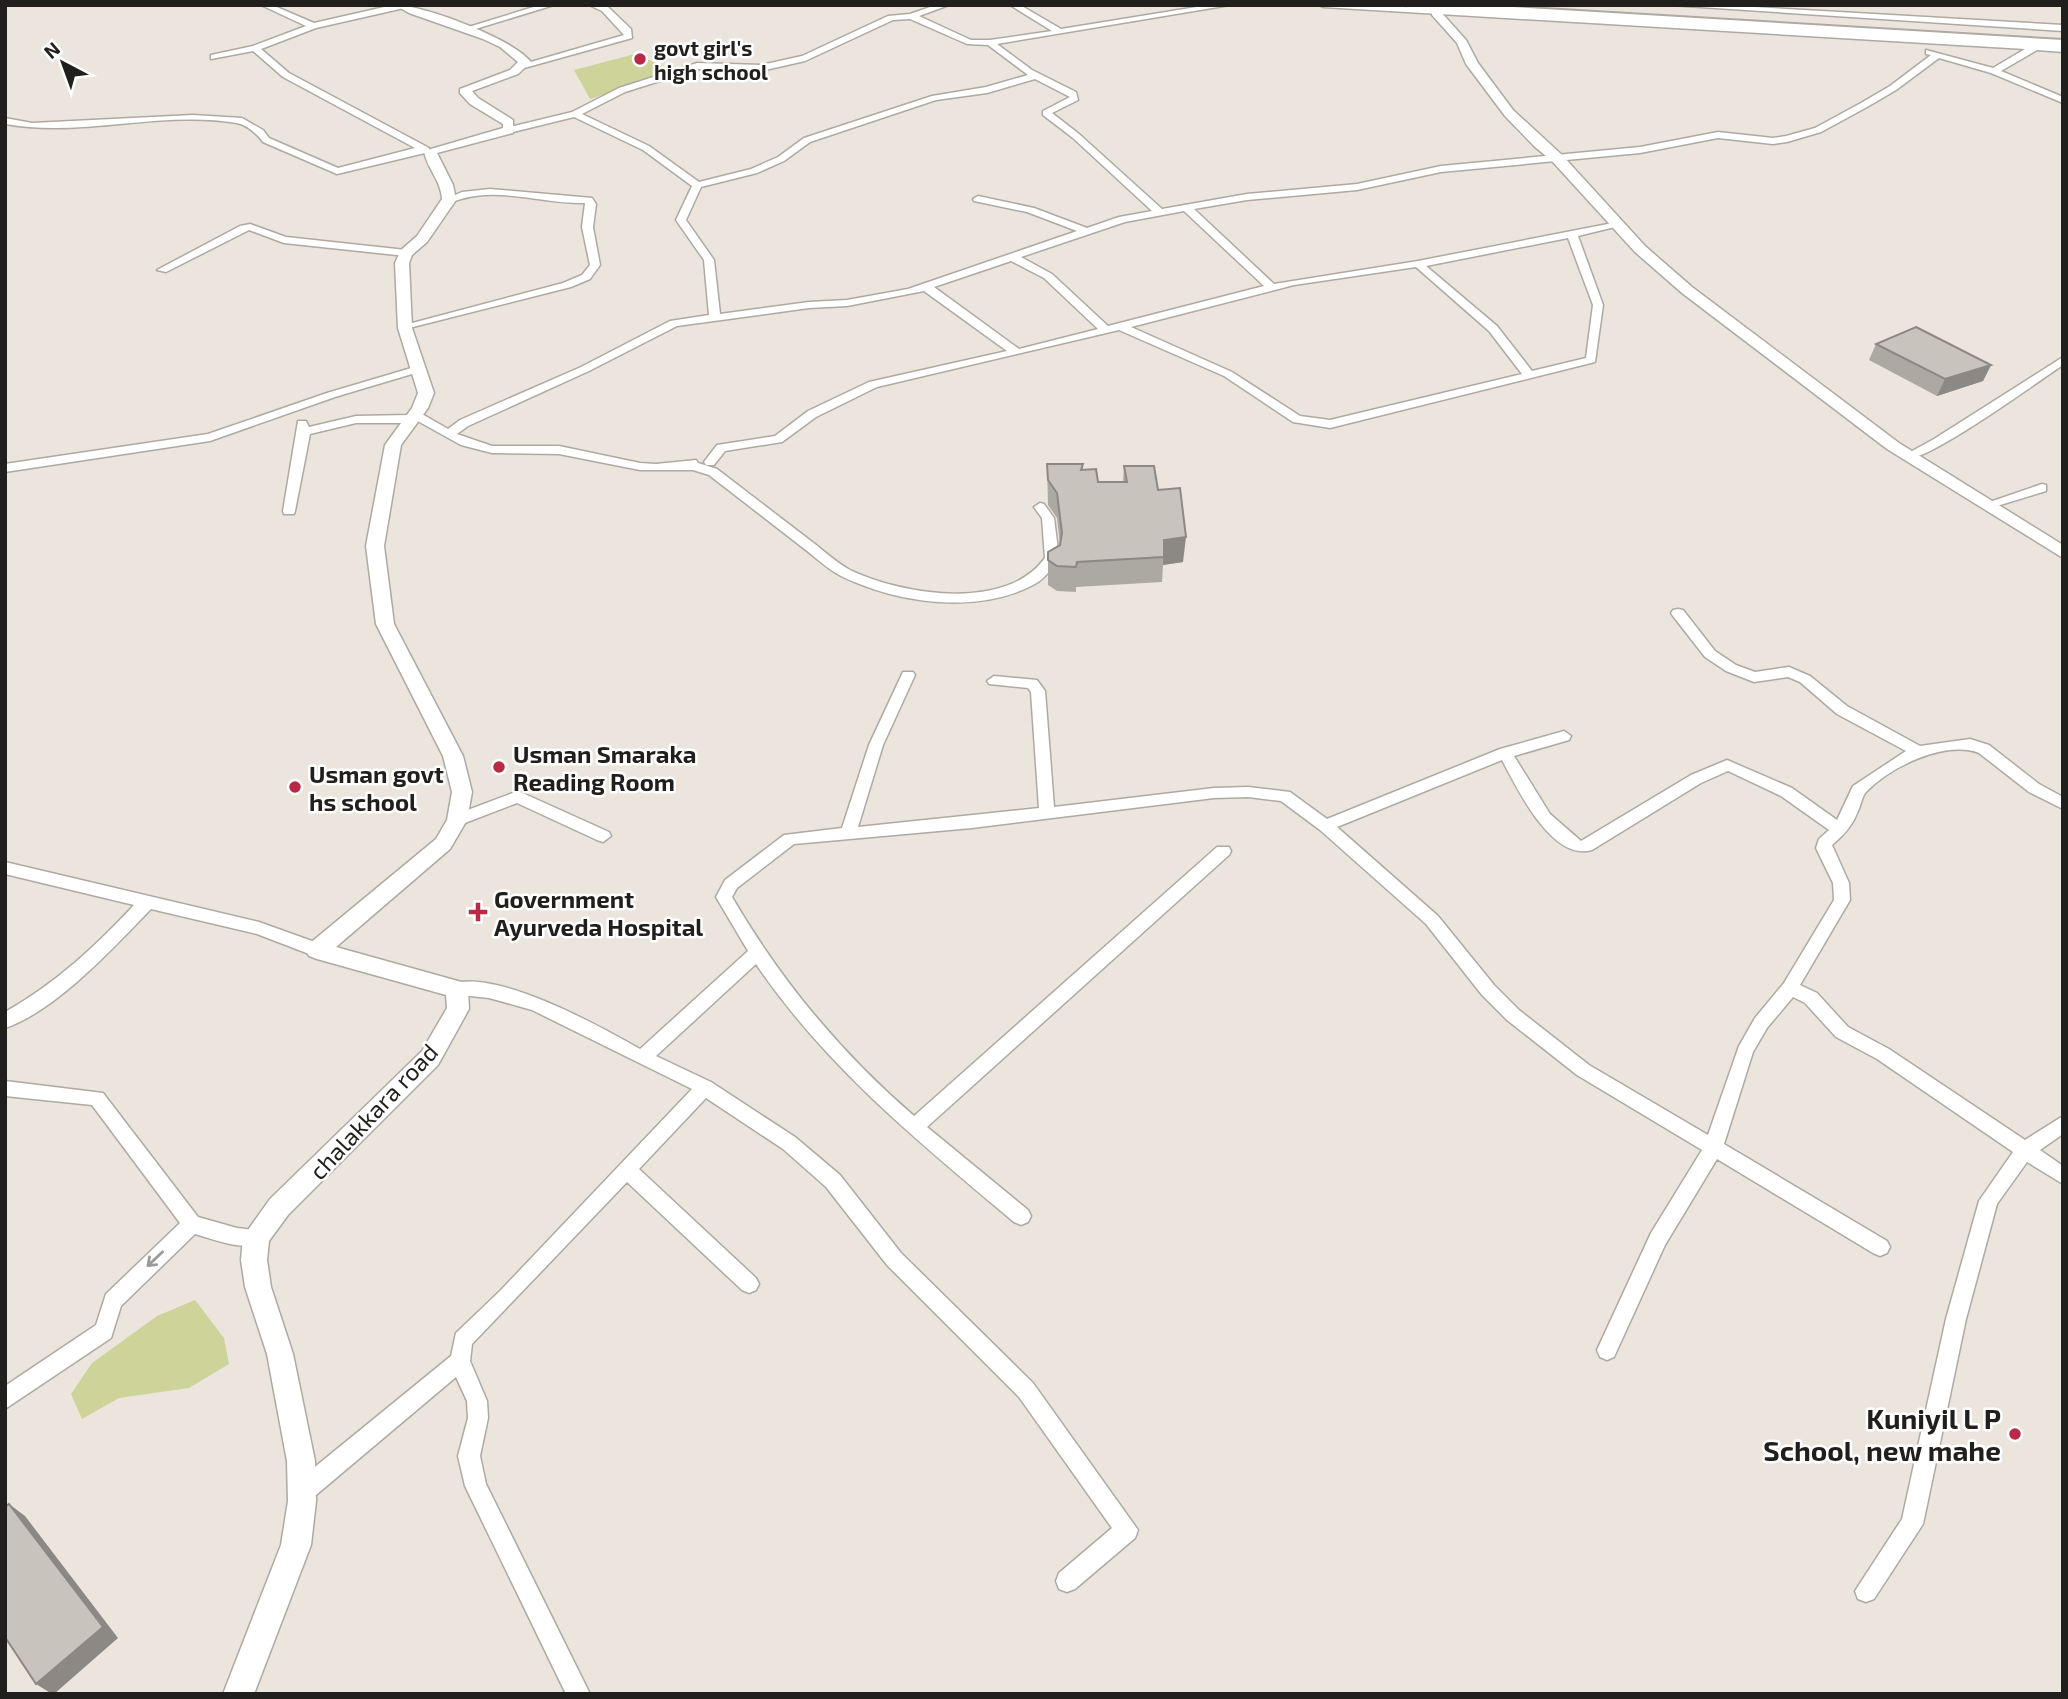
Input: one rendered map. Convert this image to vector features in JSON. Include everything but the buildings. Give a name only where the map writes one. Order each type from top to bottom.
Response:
[{"type":"highway","points":[[1409,5],[2063,44]]},
{"type":"highway","points":[[1540,5],[2063,36]]},
{"type":"main road","points":[[317,950],[443,844],[457,820],[462,792],[453,756],[385,624],[376,546],[393,445],[426,394],[405,328],[402,263],[406,253],[422,239],[449,200],[448,183],[427,149],[509,130],[509,123],[474,101],[466,93],[466,89],[520,68],[526,62],[523,57],[466,29],[400,6]]},
{"type":"main road","points":[[1436,13],[1462,42],[1472,64],[1509,113],[1557,158],[1640,249],[1687,290],[1909,456],[2063,554]]},
{"type":"main road","points":[[317,950],[457,989]]},
{"type":"main road","name":"chalakkara road","points":[[256,1237],[279,1207],[430,1058],[458,1009],[457,989]]},
{"type":"main road","points":[[238,1694],[296,1545],[302,1492],[301,1461],[281,1354],[258,1287],[254,1260],[256,1237]]},
{"type":"street","points":[[265,5],[313,26]]},
{"type":"street","points":[[466,29],[550,5]]},
{"type":"street","points":[[520,68],[629,36],[628,31],[605,9],[593,5]]},
{"type":"street","points":[[509,130],[575,114],[622,90],[681,69],[712,64],[743,68],[776,66],[830,49],[851,35],[880,22],[946,5]]},
{"type":"street","points":[[1014,5],[1060,32]]},
{"type":"street","points":[[911,16],[970,41],[990,43],[1226,5]]},
{"type":"street","points":[[1323,5],[2063,50]]},
{"type":"street","points":[[1674,5],[2063,28]]},
{"type":"street","points":[[214,57],[255,48],[313,26],[400,6]]},
{"type":"street","points":[[1884,38],[1994,71],[2063,100]]},
{"type":"street","points":[[990,43],[1035,75],[1073,94],[1074,98],[1046,113],[1066,125],[1124,182],[1160,212]]},
{"type":"street","points":[[255,48],[286,75],[427,149]]},
{"type":"street","points":[[1994,71],[2034,48]]},
{"type":"street","points":[[449,434],[464,423],[585,369],[674,323],[809,304],[847,303],[926,287],[1123,219],[1247,197],[1380,183],[1441,169],[1640,150],[1718,135],[1773,141],[1818,130],[1893,88],[1937,55]]},
{"type":"street","points":[[575,114],[646,148],[697,185],[754,171],[781,159],[807,140],[935,98],[987,90],[1035,75]]},
{"type":"street","points":[[5,121],[32,126],[193,118],[242,121],[260,132],[266,140],[314,159],[337,172],[427,149]]},
{"type":"street","points":[[697,185],[681,220],[709,260],[715,317]]},
{"type":"street","points":[[405,328],[567,285],[586,277],[595,265],[587,236],[591,204],[588,200],[482,193],[457,196],[449,200]]},
{"type":"street","points":[[978,199],[1030,210],[1085,231]]},
{"type":"street","points":[[1188,209],[1273,289]]},
{"type":"street","points":[[710,462],[722,448],[778,439],[812,414],[873,384],[1016,352],[1324,276],[1418,264],[1618,225]]},
{"type":"street","points":[[162,270],[250,227],[284,240],[406,253]]},
{"type":"street","points":[[1119,326],[1228,374],[1297,419],[1330,424],[1591,360],[1598,304],[1572,234]]},
{"type":"street","points":[[1012,257],[1048,276],[1105,329]]},
{"type":"street","points":[[1418,264],[1483,318],[1514,349],[1528,376]]},
{"type":"street","points":[[926,287],[1016,352]]},
{"type":"street","points":[[1909,456],[1938,442],[2063,360]]},
{"type":"street","points":[[7,464],[210,437],[331,395],[418,369]]},
{"type":"street","points":[[289,510],[304,432],[297,408]]},
{"type":"street","points":[[304,432],[355,418],[413,417],[484,449],[563,450],[644,468],[710,462],[726,471],[739,490]]},
{"type":"street","points":[[682,466],[707,470],[739,490],[844,572],[900,593],[970,598],[1029,582],[1042,572],[1052,558],[1048,517],[1040,507]]},
{"type":"street","points":[[1987,505],[2042,488]]},
{"type":"street","points":[[1014,576],[1029,582]]},
{"type":"street","points":[[1678,613],[1710,654],[1731,668],[1754,677],[1789,672],[1805,679],[1842,710],[1918,751]]},
{"type":"street","points":[[848,835],[876,745],[908,675]]},
{"type":"street","points":[[994,681],[1032,683],[1038,691],[1046,813]]},
{"type":"street","points":[[1325,826],[1505,753],[1564,736]]},
{"type":"street","points":[[1606,1349],[1658,1239],[1713,1149],[1745,1051],[1761,1023],[1790,988],[1842,900],[1841,883],[1824,848],[1825,843],[1839,830],[1850,813],[1858,790],[1918,751],[1970,744],[1978,746],[2034,788],[2063,804]]},
{"type":"street","points":[[1505,753],[1538,809],[1559,833],[1579,847],[1696,779],[1727,765],[1750,773],[1797,797],[1816,809],[1839,830]]},
{"type":"street","points":[[1021,1216],[915,1127],[839,1057],[756,954],[724,897],[732,884],[790,839],[848,835],[1214,793],[1248,792],[1285,796],[1325,826],[1432,920],[1488,990],[1550,1047],[1713,1149],[1880,1247]]},
{"type":"street","points":[[457,820],[518,797],[603,836]]},
{"type":"street","points":[[915,1127],[1223,851]]},
{"type":"street","points":[[5,868],[259,929],[317,950]]},
{"type":"street","points":[[5,1021],[60,986],[89,961],[147,902]]},
{"type":"street","points":[[642,1058],[756,954]]},
{"type":"street","points":[[1790,988],[1811,998],[1843,1032],[1883,1054],[2063,1176]]},
{"type":"street","points":[[457,989],[489,991],[536,1004],[705,1087],[789,1143],[833,1181],[894,1259],[1026,1390],[1127,1530],[1067,1581]]},
{"type":"street","points":[[5,1087],[34,1093],[97,1098],[192,1224],[237,1237],[256,1237]]},
{"type":"street","points":[[578,1694],[476,1486],[469,1456],[478,1418],[477,1401],[460,1361],[463,1340],[705,1087]]},
{"type":"street","points":[[1866,1591],[1912,1524],[1956,1319],[1988,1201],[2025,1150],[2063,1125]]},
{"type":"street","points":[[627,1170],[749,1284]]},
{"type":"street","points":[[5,1399],[23,1384],[104,1331],[113,1301],[192,1224]]},
{"type":"street","points":[[302,1492],[460,1361]]},
{"type":"green space","points":[[635,54],[675,71],[590,99],[574,70]]},
{"type":"green space","points":[[195,1300],[224,1338],[229,1364],[189,1388],[119,1398],[82,1419],[71,1394],[92,1363],[157,1316]]},
{"type":"place","name":"govt girl's high school","points":[[640,59]]},
{"type":"place","name":"Usman Smaraka Reading Room","points":[[499,767]]},
{"type":"place","name":"Usman govt hs school","points":[[295,787]]},
{"type":"place","name":"Government Ayurveda Hospital","points":[[478,912]]},
{"type":"place","name":"Kuniyil L P School, new mahe","points":[[2015,1434]]}]
